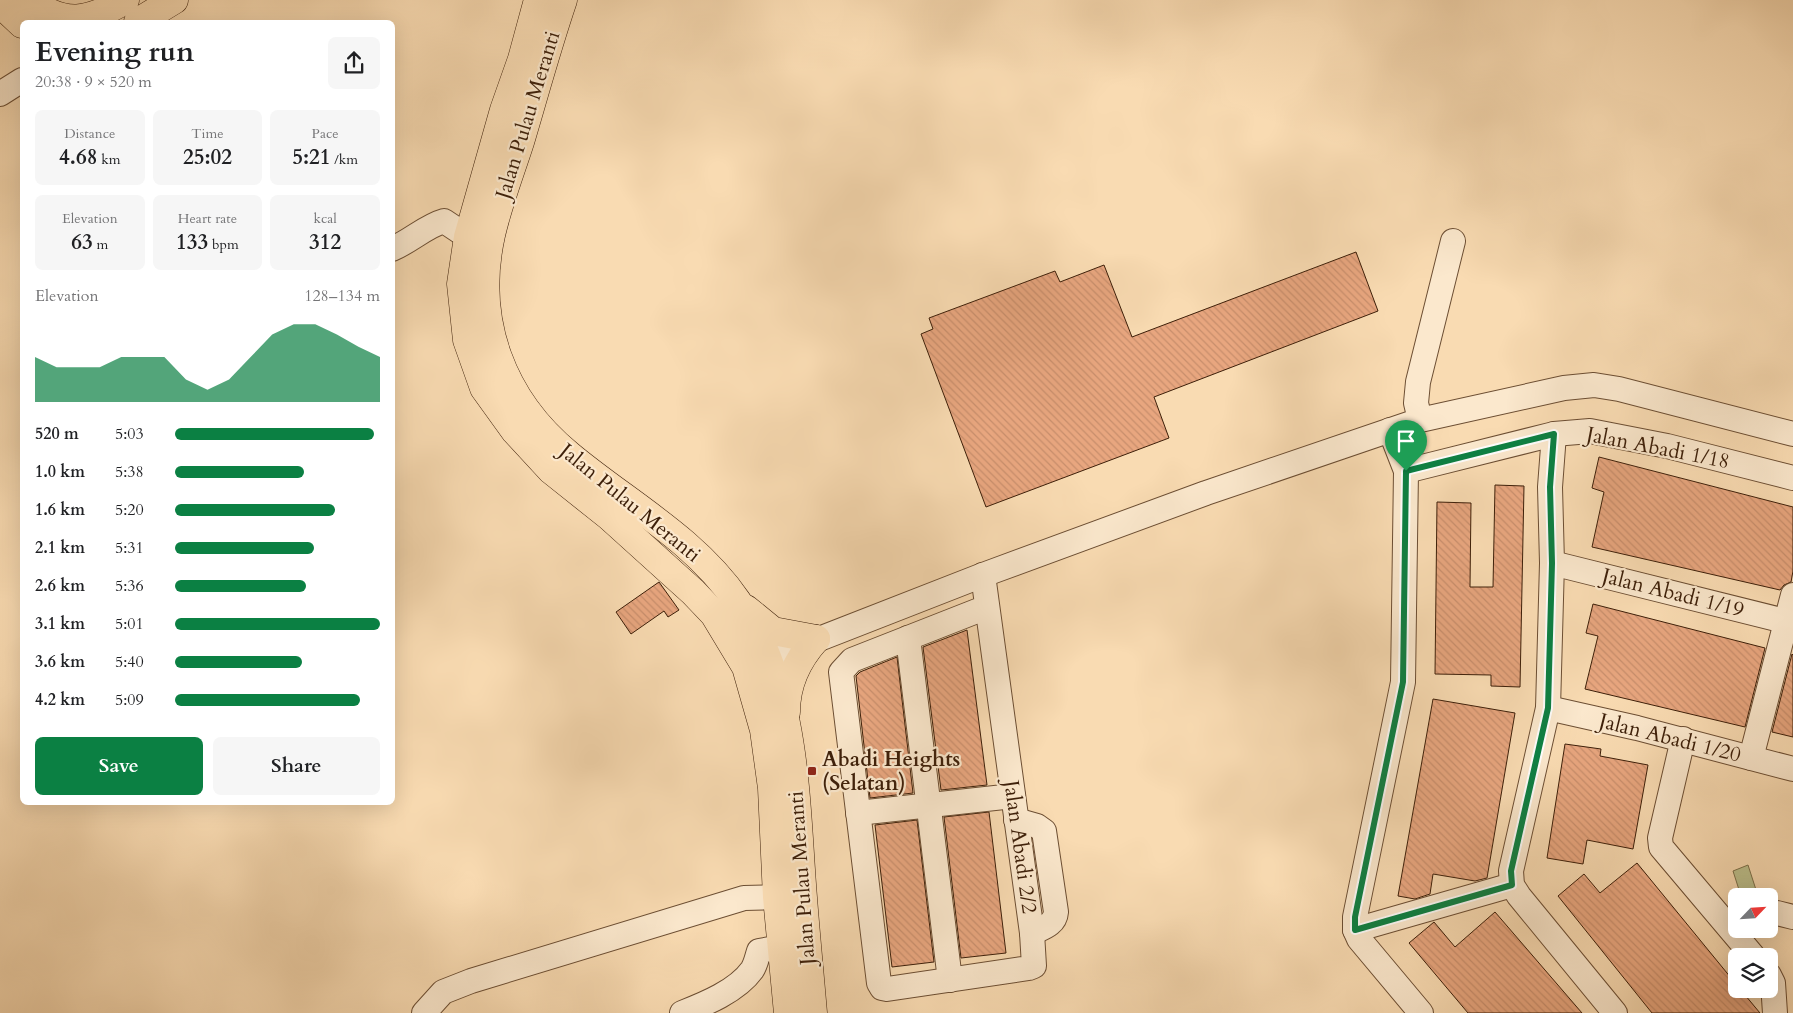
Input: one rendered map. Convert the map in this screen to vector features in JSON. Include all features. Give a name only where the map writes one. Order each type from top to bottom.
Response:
[{"type":"main road","points":[[0,0],[7,10],[20,22]]},
{"type":"main road","points":[[29,0],[47,13],[68,19],[89,18],[125,0]]},
{"type":"main road","points":[[141,20],[174,0]]},
{"type":"main road","name":"Jalan Pulau Meranti","points":[[538,0],[468,237],[461,284],[467,340],[484,388],[514,431],[551,470],[610,517],[693,592],[757,663],[772,788],[777,897],[788,1013]]},
{"type":"main road","name":"Jalan Pulau Meranti","points":[[563,0],[490,236],[486,284],[490,336],[505,378],[529,415],[567,454],[686,546],[710,569],[738,601],[757,663],[787,725],[795,783],[813,1013]]},
{"type":"main road","points":[[738,601],[754,618],[773,631],[816,639],[798,662],[788,686],[787,725]]},
{"type":"street","points":[[0,94],[20,81]]},
{"type":"street","points":[[395,248],[408,242],[433,224],[444,221],[468,237]]},
{"type":"street","points":[[1420,420],[1416,396],[1418,382],[1453,241]]},
{"type":"street","points":[[757,663],[983,575],[1206,493],[1390,430],[1420,420],[1564,388],[1594,386],[1619,389],[1793,434]]},
{"type":"street","points":[[1390,430],[1406,471],[1403,682],[1355,917],[1355,930],[1359,939],[1422,1013]]},
{"type":"street","name":"Jalan Abadi 1/18","points":[[1406,471],[1554,434],[1590,431],[1667,446],[1793,478]]},
{"type":"street","points":[[1554,434],[1550,487],[1552,563],[1548,708],[1511,871],[1512,885],[1614,1013]]},
{"type":"street","name":"Jalan Abadi 1/19","points":[[1552,563],[1790,622]]},
{"type":"street","name":"Jalan Abadi 2/2","points":[[858,813],[879,983],[882,988],[887,989],[950,980],[1034,966],[1032,934],[983,575]]},
{"type":"street","points":[[1751,758],[1790,622],[1793,595]]},
{"type":"street","points":[[987,607],[852,660],[841,672],[858,813],[1013,796]]},
{"type":"street","points":[[908,638],[950,980]]},
{"type":"street","name":"Jalan Abadi 1/20","points":[[1548,708],[1683,739],[1793,769]]},
{"type":"street","points":[[1683,739],[1660,838],[1661,847],[1746,948]]},
{"type":"street","points":[[1355,930],[1512,885]]},
{"type":"street","points":[[424,1013],[443,992],[471,981],[744,898],[777,897]]},
{"type":"street","points":[[682,1013],[700,1006],[740,983],[754,968],[759,951],[781,947]]},
{"type":"street","points":[[1774,998],[1775,1013]]},
{"type":"green space","points":[[1748,865],[1755,888],[1738,888],[1733,871]]},
{"type":"building","points":[[1356,252],[1378,311],[1154,397],[1169,438],[986,507],[921,334],[933,329],[929,318],[1055,271],[1060,282],[1104,265],[1132,337]]},
{"type":"building","points":[[1599,457],[1793,507],[1793,571],[1791,582],[1784,585],[1780,590],[1592,547],[1604,492],[1592,488]]},
{"type":"building","points":[[1495,485],[1524,486],[1520,687],[1491,686],[1491,675],[1435,674],[1437,502],[1471,503],[1470,587],[1493,587]]},
{"type":"building","points":[[659,582],[679,610],[668,617],[664,611],[631,634],[616,612]]},
{"type":"building","points":[[1593,604],[1765,648],[1745,727],[1585,689],[1598,636],[1586,633]]},
{"type":"building","points":[[967,630],[987,785],[941,790],[923,647]]},
{"type":"building","points":[[1793,655],[1793,737],[1772,732]]},
{"type":"building","points":[[897,657],[913,793],[870,798],[856,676],[860,672]]},
{"type":"building","points":[[1433,699],[1515,713],[1487,878],[1475,881],[1433,874],[1430,894],[1415,899],[1398,896]]},
{"type":"building","points":[[1565,744],[1601,749],[1600,756],[1648,765],[1633,849],[1587,840],[1583,864],[1547,858]]},
{"type":"building","points":[[989,812],[1006,953],[961,958],[944,817]]},
{"type":"building","points":[[917,820],[934,962],[892,967],[875,825]]},
{"type":"building","points":[[1637,863],[1728,974],[1728,998],[1748,998],[1760,1013],[1652,1013],[1558,896],[1584,874],[1600,893]]},
{"type":"building","points":[[1495,912],[1582,1013],[1468,1013],[1409,943],[1434,922],[1455,947]]},
{"type":"place","name":"Abadi Heights (Selatan)","points":[[812,771]]},
{"type":"route","points":[[1554,434],[1550,487],[1552,563],[1548,708],[1511,871],[1512,885],[1355,930],[1355,917],[1403,682],[1406,471],[1554,434]]}]
